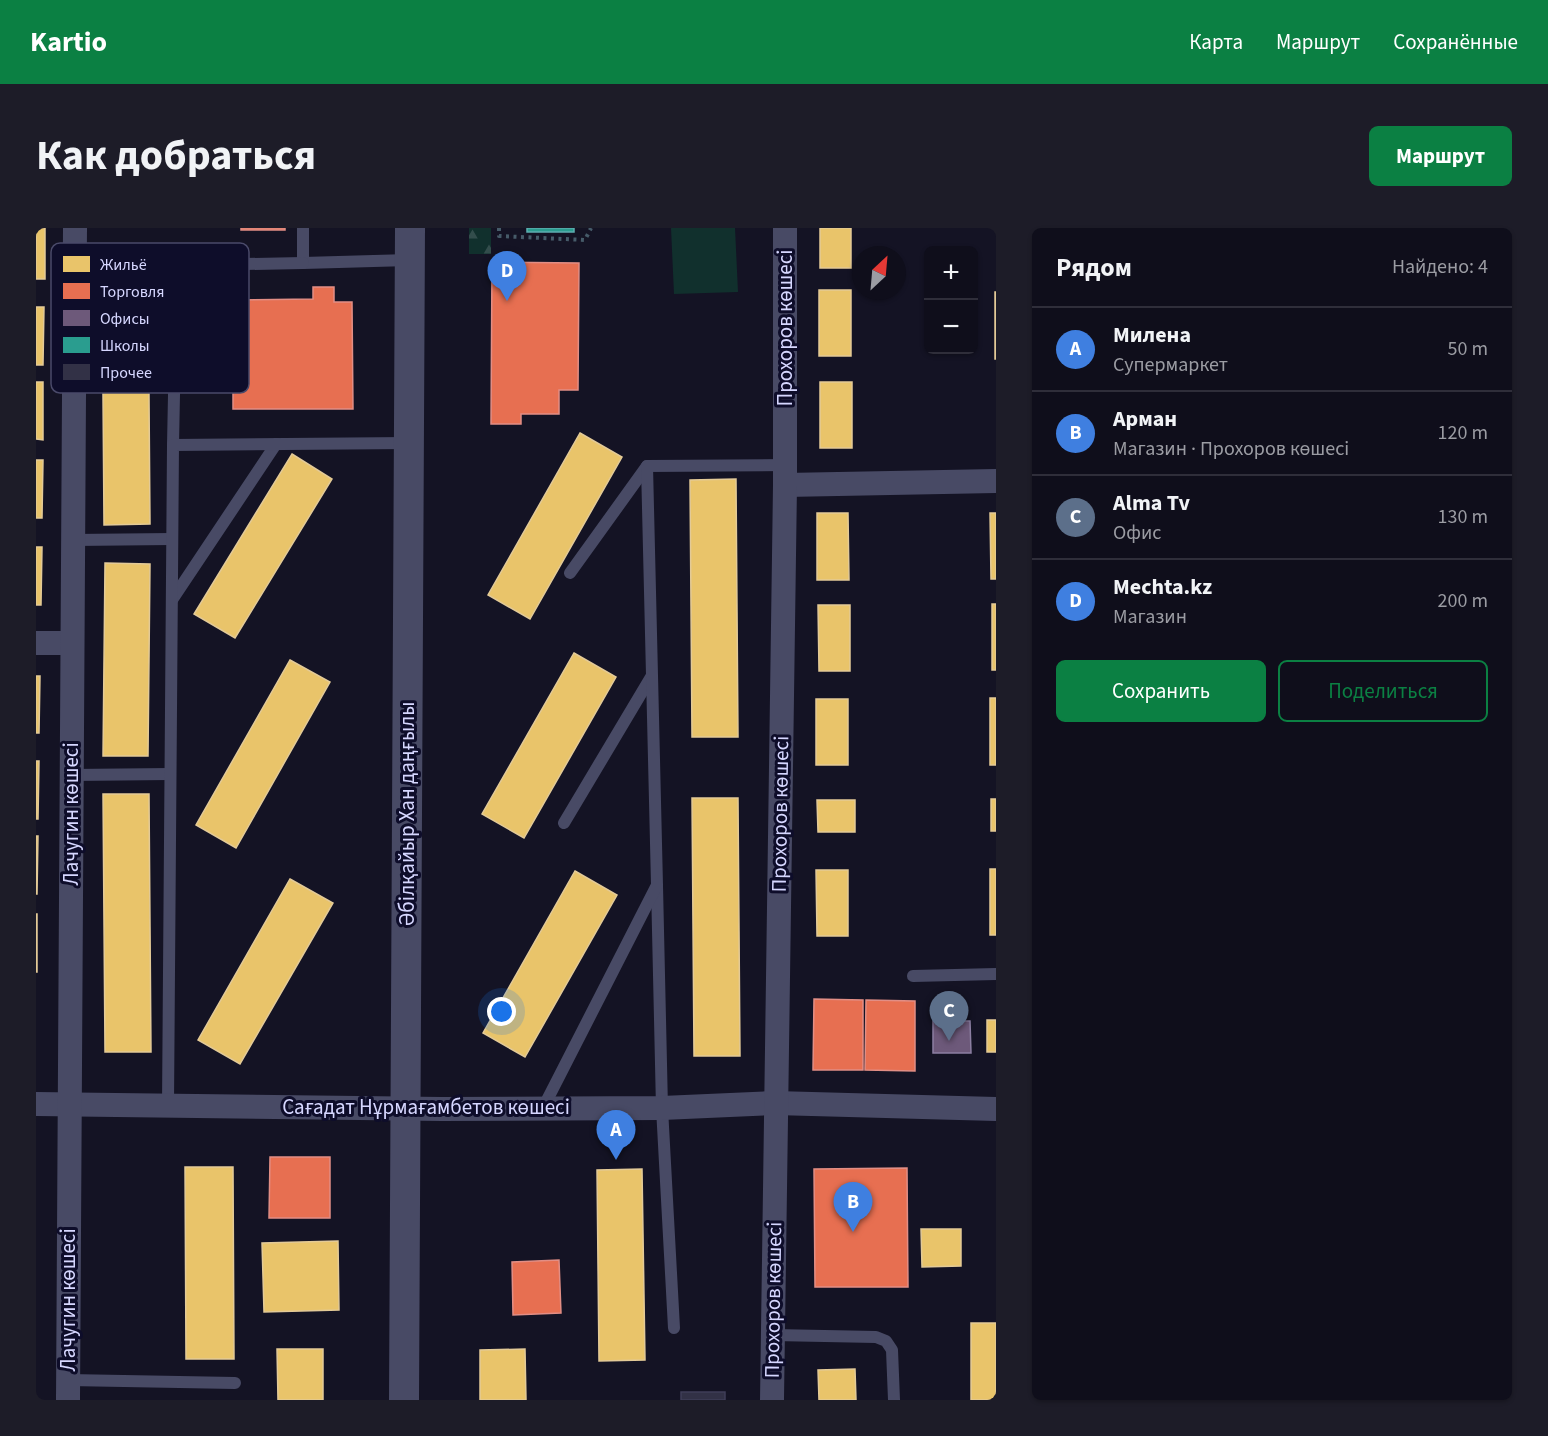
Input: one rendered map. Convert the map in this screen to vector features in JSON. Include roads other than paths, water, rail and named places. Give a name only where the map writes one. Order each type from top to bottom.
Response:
[{"type":"street","name":"Лачугин көшесі","points":[[75,228],[75,243]]},
{"type":"street","name":"Әбілқайыр Хан даңғылы","points":[[404,1400],[410,228]]},
{"type":"street","name":"Прохоров көшесі","points":[[772,1400],[785,475],[785,228]]},
{"type":"street","name":"Лачугин көшесі","points":[[68,1390],[74,393]]},
{"type":"street","points":[[785,475],[996,481]]},
{"type":"street","points":[[36,643],[72,643]]},
{"type":"street","name":"Сағадат Нұрмағамбетов көшесі","points":[[36,1104],[405,1109],[662,1108],[775,1103],[996,1109]]},
{"type":"lane","points":[[303,228],[303,263]]},
{"type":"lane","points":[[249,264],[410,260]]},
{"type":"lane","points":[[168,1105],[174,393]]},
{"type":"lane","points":[[173,445],[409,443]]},
{"type":"lane","points":[[172,600],[276,444]]},
{"type":"lane","points":[[647,466],[785,475]]},
{"type":"lane","points":[[570,573],[647,466]]},
{"type":"lane","points":[[647,466],[662,1108],[674,1328]]},
{"type":"lane","points":[[73,540],[172,539]]},
{"type":"lane","points":[[564,823],[652,676]]},
{"type":"lane","points":[[72,775],[170,774]]},
{"type":"lane","points":[[543,1107],[657,885]]},
{"type":"lane","points":[[913,976],[996,974]]},
{"type":"lane","points":[[772,1335],[876,1337],[886,1341],[892,1350],[894,1400]]},
{"type":"lane","points":[[68,1390],[235,1383]]},
{"type":"place","name":"Mechta.kz","points":[[507,301]]},
{"type":"place","name":"Alma Tv","points":[[949,1041]]},
{"type":"place","name":"Милена","points":[[616,1160]]},
{"type":"place","name":"Арман","points":[[853,1232]]}]
